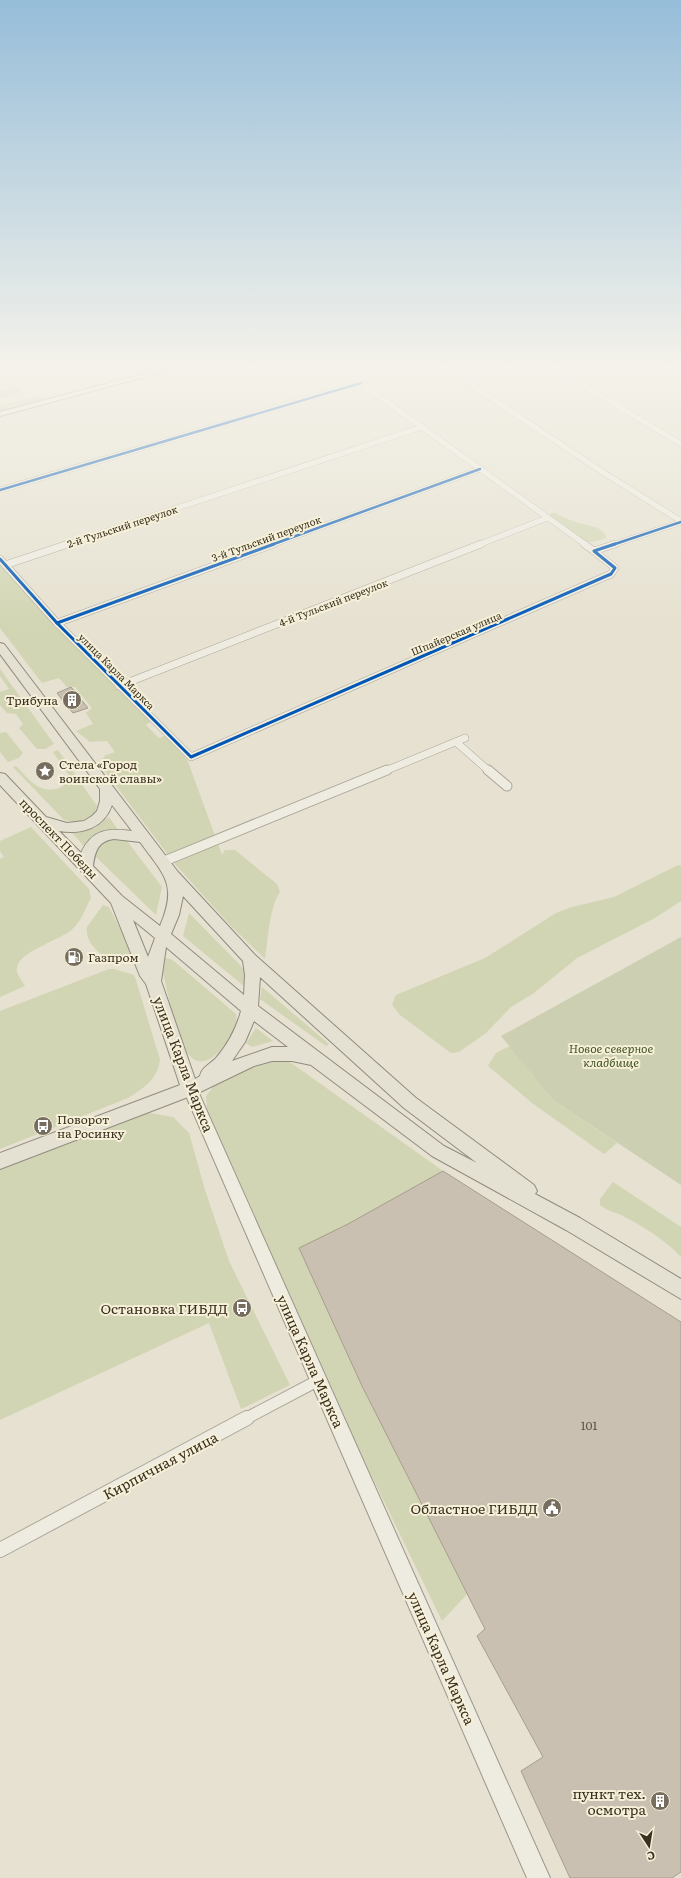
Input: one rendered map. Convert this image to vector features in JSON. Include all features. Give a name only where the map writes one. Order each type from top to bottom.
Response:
[{"type":"main road","points":[[0,646],[173,876],[250,959],[410,1103],[572,1224]]},
{"type":"main road","name":"проспект Победы","points":[[0,777],[117,900]]},
{"type":"main road","points":[[39,818],[53,825],[67,829],[87,825],[96,821],[103,814],[108,798],[107,788]]},
{"type":"main road","points":[[86,866],[90,847],[98,838],[113,834],[144,838]]},
{"type":"main road","points":[[153,981],[154,962],[170,921],[177,893],[177,886],[173,876]]},
{"type":"main road","points":[[117,900],[164,936],[249,1008],[438,1151],[572,1224],[681,1290]]},
{"type":"main road","name":"улица Карла Маркса","points":[[117,900],[148,976],[153,981],[190,1089],[539,1878]]},
{"type":"main road","points":[[190,1089],[214,1070],[229,1055],[245,1026],[254,974],[250,959]]},
{"type":"main road","points":[[0,1161],[190,1089],[249,1061],[272,1054],[292,1054],[314,1058]]},
{"type":"street","points":[[0,490],[123,454]]},
{"type":"street","name":"2-й Тульский переулок","points":[[2,562],[339,454]]},
{"type":"street","points":[[459,454],[594,551],[681,522]]},
{"type":"street","points":[[575,454],[681,522]]},
{"type":"street","name":"3-й Тульский переулок","points":[[57,623],[480,469]]},
{"type":"street","name":"4-й Тульский переулок","points":[[119,686],[547,518]]},
{"type":"street","name":"Шпайерская улица","points":[[191,756],[614,572],[615,568],[612,564],[594,551]]},
{"type":"street","name":"улица Карла Маркса","points":[[2,562],[57,623],[191,756]]},
{"type":"street","points":[[162,862],[465,738]]},
{"type":"street","points":[[456,742],[507,786]]},
{"type":"street","name":"Кирпичная улица","points":[[0,1550],[319,1380]]},
{"type":"green space","points":[[551,513],[555,513],[573,521],[598,528],[605,534],[606,538],[592,542],[585,541],[551,519]]},
{"type":"green space","points":[[0,564],[151,721],[146,725],[159,738],[165,736],[187,759],[222,855],[225,850],[235,850],[277,884],[280,892],[271,915],[265,959],[229,924],[175,864],[107,774],[101,760],[106,755],[115,752],[107,741],[90,742],[76,731],[93,724],[86,713],[92,708],[75,687],[67,687],[59,678],[42,683],[0,628]]},
{"type":"green space","points":[[0,669],[54,744],[45,749],[37,749],[19,728],[23,724],[16,714],[7,713],[0,705],[0,692],[9,689],[0,676]]},
{"type":"green space","points":[[6,732],[23,753],[19,758],[8,762],[0,752],[0,733]]},
{"type":"green space","points":[[58,750],[97,806],[92,815],[84,819],[77,821],[64,820],[13,767],[16,766],[34,784],[40,787],[52,790],[59,788],[66,784],[70,777],[53,752]]},
{"type":"green space","points":[[109,817],[118,830],[103,831],[91,838],[84,846],[72,833],[94,828]]},
{"type":"green space","points":[[31,827],[89,889],[91,898],[74,928],[64,935],[32,951],[20,961],[17,967],[17,972],[25,986],[0,997],[0,859],[4,857],[0,851],[0,841]]},
{"type":"green space","points":[[107,840],[127,841],[162,887],[156,915],[92,853],[101,843]]},
{"type":"green space","points":[[681,865],[681,901],[655,918],[577,958],[534,993],[511,1007],[486,1033],[459,1052],[451,1053],[400,1015],[392,1005],[396,995],[485,958],[556,913],[572,907],[614,897],[676,866]]},
{"type":"green space","points":[[103,905],[109,907],[126,940],[132,957],[130,961],[123,962],[108,958],[90,942],[87,935],[87,927]]},
{"type":"green space","points":[[189,913],[241,966],[245,972],[244,986],[183,936]]},
{"type":"green space","name":"Новое северное кладбище","points":[[681,937],[681,1185],[553,1100],[501,1036]]},
{"type":"green space","points":[[164,958],[171,959],[175,962],[236,1014],[236,1022],[228,1040],[214,1056],[205,1061],[197,1061],[190,1056],[180,1038],[162,969]]},
{"type":"green space","points":[[109,969],[134,975],[160,1060],[153,1078],[139,1091],[128,1098],[0,1149],[0,1011]]},
{"type":"green space","points":[[262,987],[329,1044],[326,1046],[260,999]]},
{"type":"green space","points":[[256,1028],[273,1041],[252,1047],[246,1043]]},
{"type":"green space","points":[[510,1046],[553,1100],[617,1143],[604,1154],[532,1103],[488,1066],[496,1053]]},
{"type":"green space","points":[[276,1060],[287,1060],[443,1171],[552,1241],[494,1565],[442,1621],[262,1250],[213,1131],[207,1109],[206,1096],[215,1084],[240,1072]]},
{"type":"green space","points":[[144,1112],[173,1117],[189,1133],[205,1190],[229,1261],[290,1385],[241,1409],[209,1323],[0,1420],[0,1166]]},
{"type":"green space","points":[[613,1182],[681,1227],[681,1257],[648,1230],[622,1215],[600,1205],[600,1199]]},
{"type":"building","name":"Трибуна","points":[[71,687],[88,708],[73,713],[57,693]]},
{"type":"building","name":"Областное ГИБДД","points":[[443,1171],[681,1322],[681,1872],[672,1878],[570,1878],[521,1771],[543,1757],[477,1636],[485,1629],[362,1386],[299,1248],[348,1224]]},
{"type":"cycle path","points":[[0,490],[123,454]]},
{"type":"cycle path","points":[[57,623],[480,469]]},
{"type":"cycle path","points":[[0,559],[57,623],[191,757],[611,574],[615,568],[594,551],[681,522]]},
{"type":"place","name":"Трибуна","points":[[72,700]]},
{"type":"place","name":"Стела «Город воинской славы»","points":[[45,771]]},
{"type":"place","name":"Газпром","points":[[74,957]]},
{"type":"place","name":"Поворот на Росинку","points":[[43,1126]]},
{"type":"place","name":"Остановка ГИБДД","points":[[242,1308]]},
{"type":"place","name":"Областное ГИБДД","points":[[552,1508]]},
{"type":"place","name":"пункт тех. осмотра","points":[[660,1801]]}]
